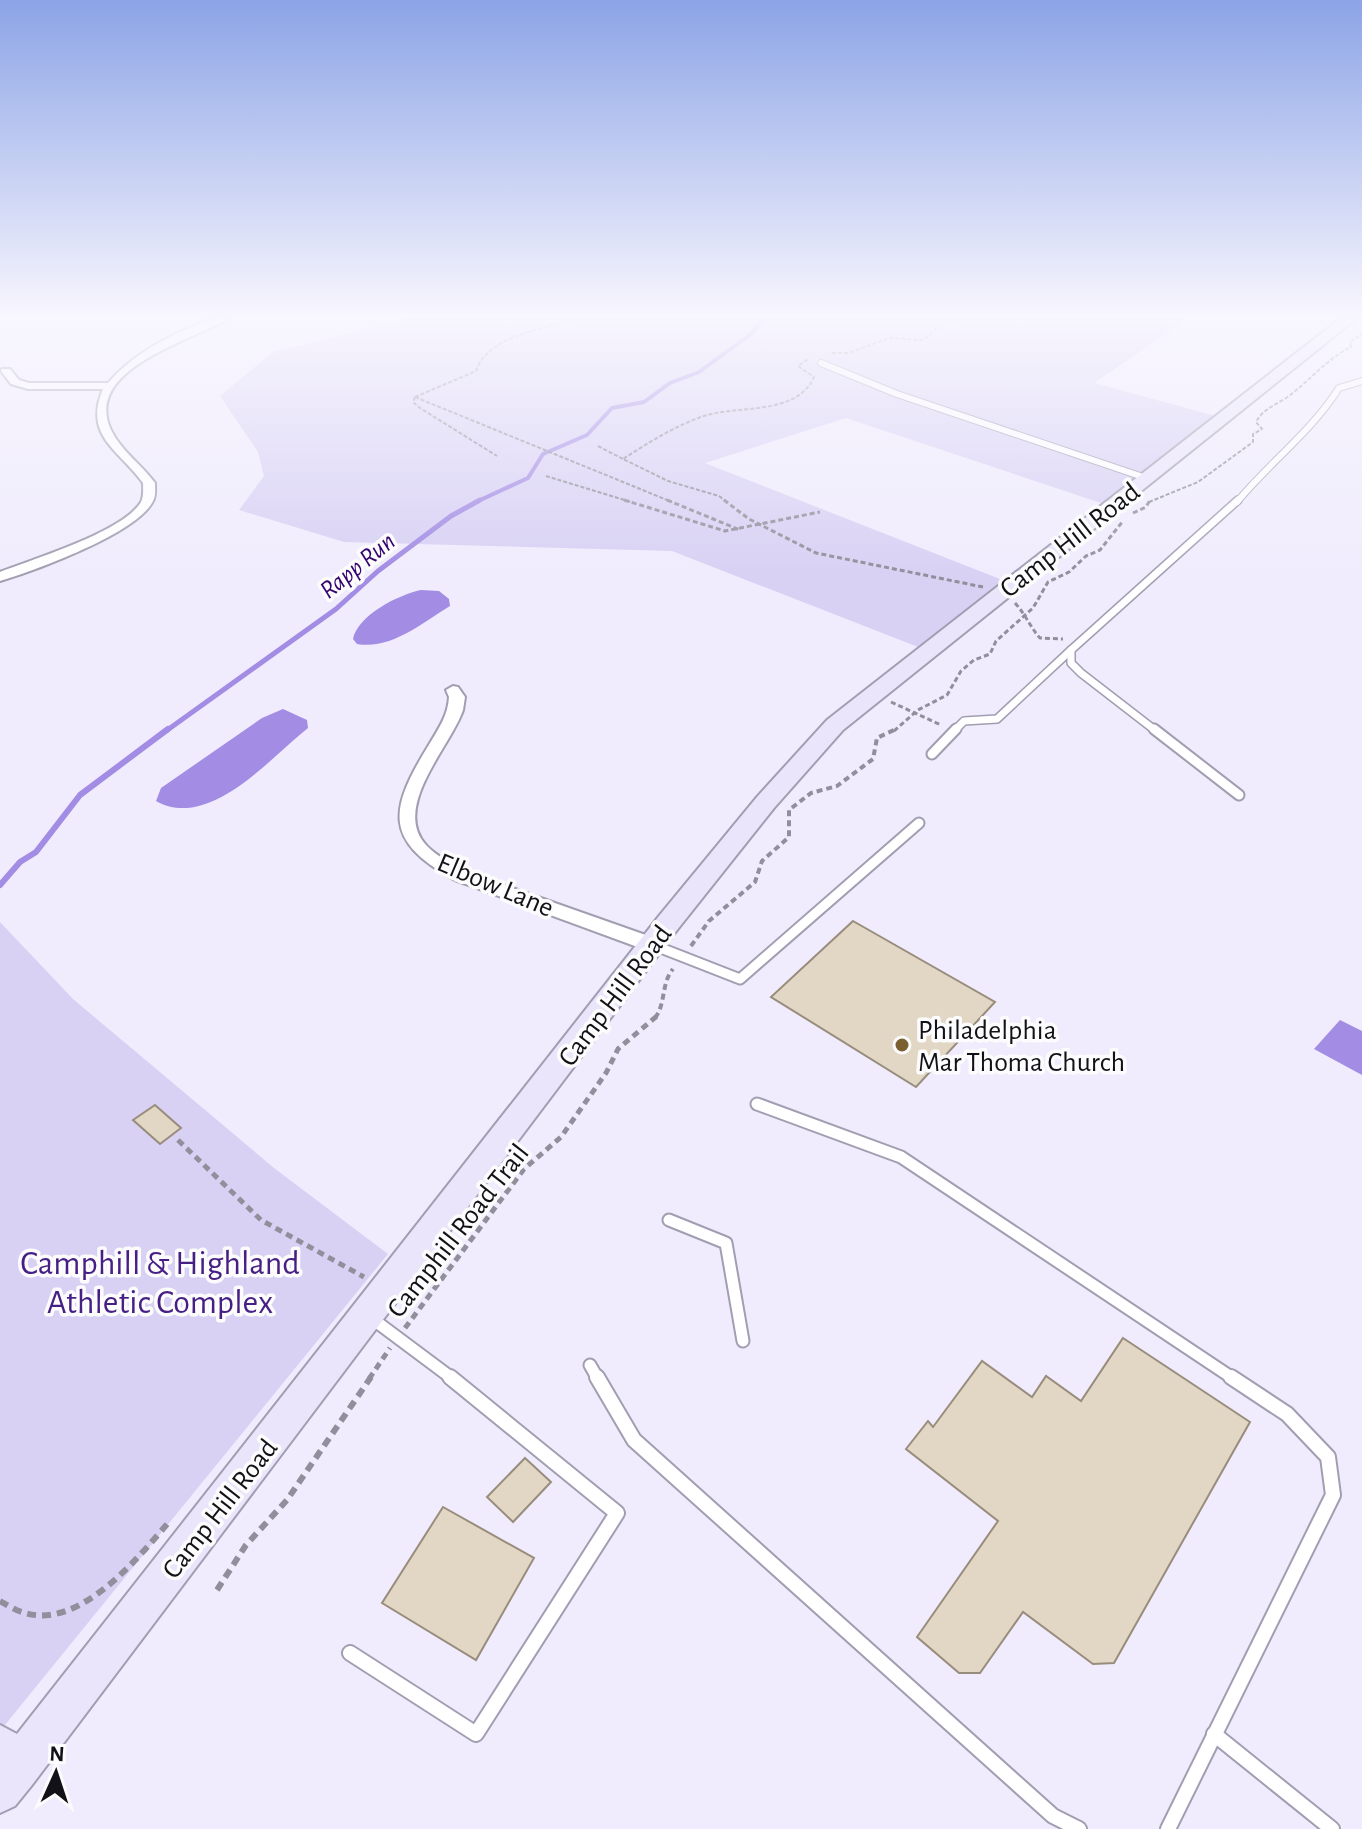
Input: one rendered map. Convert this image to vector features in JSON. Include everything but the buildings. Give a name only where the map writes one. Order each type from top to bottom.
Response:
[{"type":"street","points":[[0,577],[105,534],[131,518],[147,502],[149,483],[137,465],[108,438],[101,423],[102,403]]},
{"type":"street","name":"Camp Hill Road","points":[[6,1769],[368,1315],[650,944],[782,781],[835,725],[1241,403]]},
{"type":"street","name":"Elbow Lane","points":[[453,690],[457,706],[452,720],[418,777],[405,809],[409,833],[415,842],[442,867],[461,876],[650,944]]},
{"type":"lane","points":[[925,403],[1146,478]]},
{"type":"lane","points":[[932,754],[964,721],[997,719],[1077,642],[1230,510],[1258,476],[1329,403]]},
{"type":"lane","points":[[1071,650],[1071,663],[1081,673],[1239,795]]},
{"type":"lane","points":[[650,944],[740,979],[919,823]]},
{"type":"lane","points":[[757,1104],[901,1157],[1287,1414],[1328,1457],[1333,1495],[1168,1829]]},
{"type":"lane","points":[[669,1220],[726,1243],[743,1341]]},
{"type":"lane","points":[[350,1653],[476,1734],[617,1513],[492,1408],[368,1315]]},
{"type":"lane","points":[[590,1365],[634,1440],[1053,1816],[1079,1829]]},
{"type":"lane","points":[[1214,1734],[1332,1829]]},
{"type":"path","points":[[415,403],[497,456]]},
{"type":"path","points":[[431,403],[740,530]]},
{"type":"path","points":[[623,459],[659,436],[726,410],[778,403]]},
{"type":"path","name":"Camphill Road Trail","points":[[217,1590],[246,1545],[287,1500],[398,1338],[524,1169],[561,1137],[606,1073],[618,1049],[651,1024],[660,1012],[668,975],[709,921],[755,882],[762,861],[789,837],[789,810],[800,799],[837,786],[852,776],[873,759],[877,738],[894,731],[933,700],[947,695],[961,671],[974,660],[990,654],[996,641],[1038,602],[1038,594],[1048,582],[1069,572],[1086,556],[1100,550],[1126,517],[1146,507],[1150,500],[1203,481],[1253,442],[1253,434],[1262,429],[1256,422],[1266,407],[1274,403]]},
{"type":"path","points":[[598,446],[668,481],[719,496],[759,524],[816,553],[953,579],[1000,594],[1012,600],[1040,638],[1077,642]]},
{"type":"path","points":[[546,476],[725,531],[820,512]]},
{"type":"path","points":[[874,693],[954,731]]},
{"type":"path","points":[[178,1140],[261,1220],[387,1290]]},
{"type":"path","points":[[0,1601],[10,1608],[34,1614],[60,1612],[90,1600],[125,1574],[170,1520]]},
{"type":"green space","points":[[225,403],[1169,403],[1216,416],[1104,504],[846,418],[705,463],[1005,581],[918,647],[672,551],[344,542],[239,510],[264,476],[258,452]]},
{"type":"green space","name":"Camphill & Highland Athletic Complex","points":[[0,922],[73,999],[274,1168],[388,1254],[0,1731]]},
{"type":"shaded area","points":[[421,590],[439,591],[449,599],[450,606],[394,639],[370,645],[357,644],[353,639],[362,622],[380,607]]},
{"type":"shaded area","points":[[283,709],[307,720],[308,728],[238,787],[197,806],[176,808],[156,801],[161,788],[262,718]]},
{"type":"shaded area","points":[[1340,1020],[1362,1031],[1362,1075],[1314,1049]]},
{"type":"waterway","name":"Rapp Run","points":[[478,501],[528,478],[543,454],[587,435],[612,408],[637,403]]},
{"type":"waterway","name":"Rapp Run","points":[[166,731],[336,609],[378,571],[451,516],[478,501]]},
{"type":"waterway","name":"Rapp Run","points":[[0,885],[20,862],[36,852],[80,795],[168,729]]},
{"type":"place","name":"Philadelphia Mar Thoma Church","points":[[902,1045]]}]
